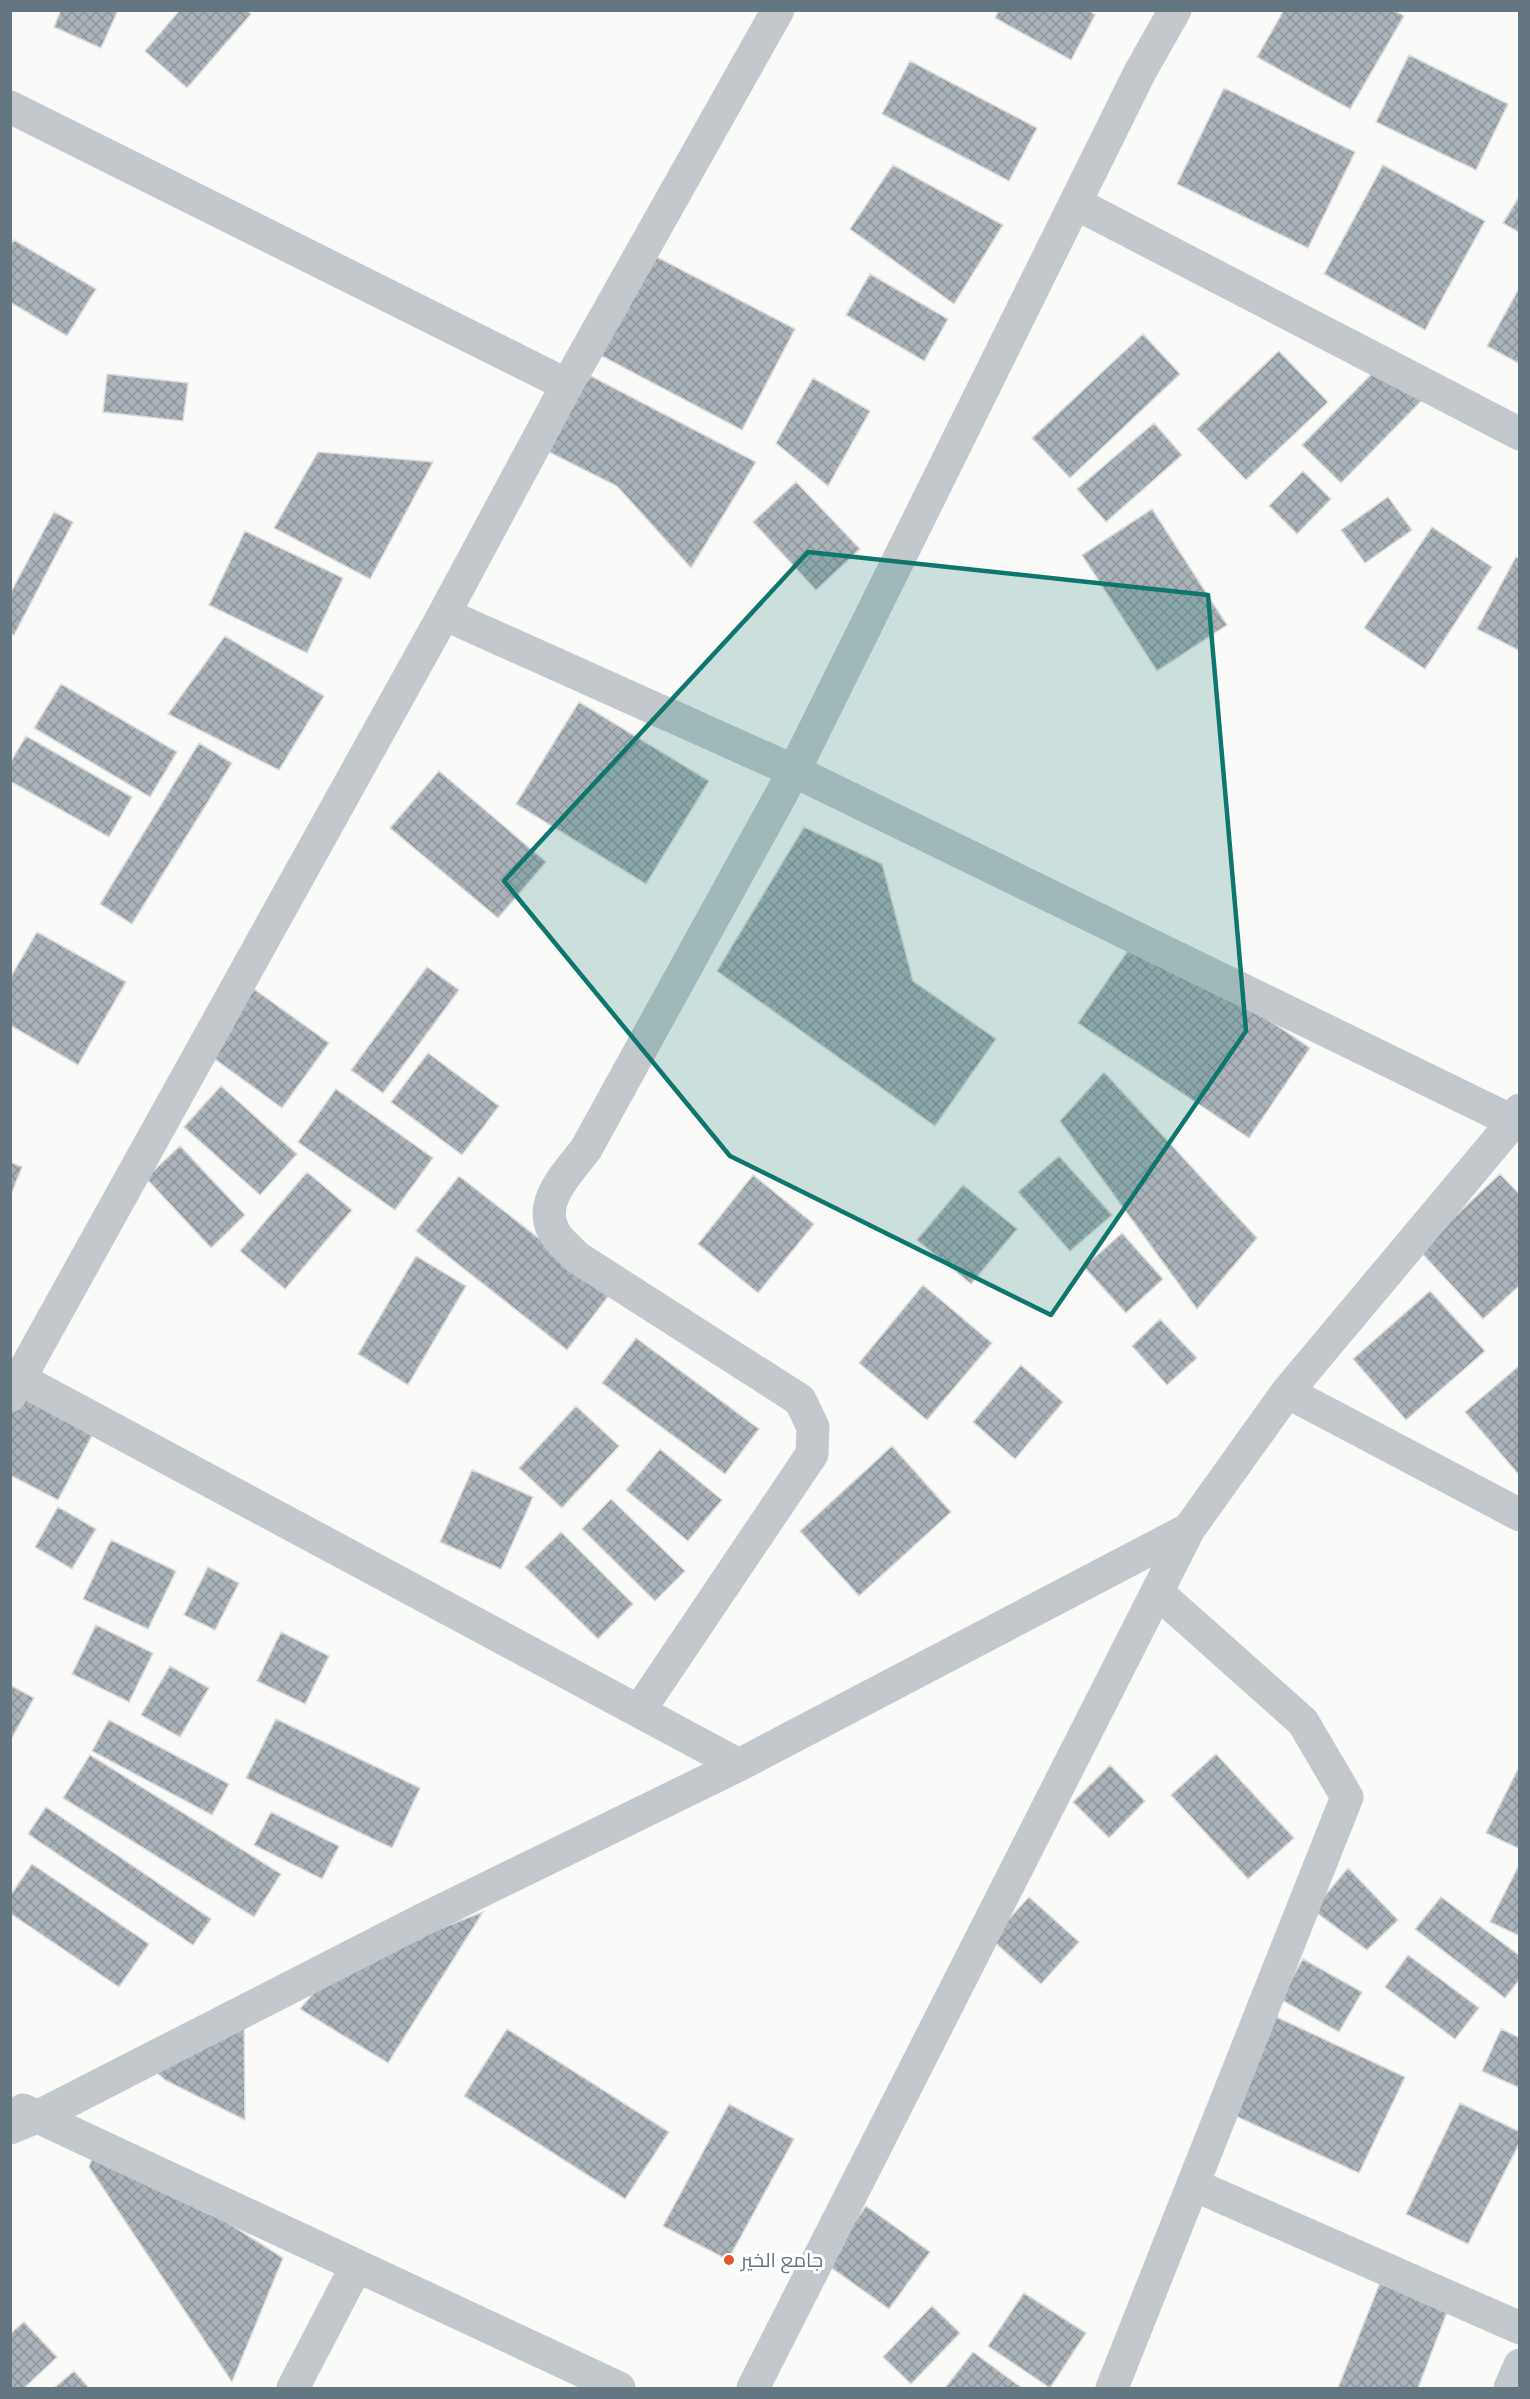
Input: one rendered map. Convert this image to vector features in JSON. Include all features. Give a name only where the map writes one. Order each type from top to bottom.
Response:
[{"type":"street","points":[[739,1765],[15,1388],[444,614],[567,385],[778,10]]},
{"type":"street","points":[[639,1711],[812,1454],[813,1427],[800,1400],[578,1258],[557,1237],[548,1214],[553,1194],[586,1149],[794,771],[1140,72],[1175,10]]},
{"type":"street","points":[[10,107],[567,385]]},
{"type":"street","points":[[1075,203],[1520,434]]},
{"type":"street","points":[[444,614],[794,771],[1517,1119],[1287,1392],[1189,1529],[753,2388]]},
{"type":"street","points":[[1287,1392],[1520,1515]]},
{"type":"street","points":[[19,2116],[739,1765],[1189,1529]]},
{"type":"street","points":[[1112,2388],[1347,1797],[1304,1722],[1157,1592]]},
{"type":"street","points":[[19,2116],[619,2388]]},
{"type":"street","points":[[1194,2186],[1520,2328]]},
{"type":"street","points":[[293,2388],[356,2267]]},
{"type":"street","points":[[1510,2388],[1520,2365]]},
{"type":"highlighted area","points":[[808,552],[1208,595],[1246,1031],[1051,1315],[730,1156],[504,881]]},
{"type":"building","points":[[61,10],[118,10],[101,48],[54,27]]},
{"type":"building","points":[[180,10],[247,10],[251,14],[187,88],[145,51]]},
{"type":"building","points":[[999,10],[1088,10],[1095,15],[1071,60],[995,18]]},
{"type":"building","points":[[1284,10],[1393,10],[1404,16],[1350,109],[1257,57]]},
{"type":"building","points":[[1409,55],[1508,104],[1476,170],[1376,122]]},
{"type":"building","points":[[910,61],[1037,128],[1009,181],[882,114]]},
{"type":"building","points":[[1224,88],[1355,152],[1308,248],[1177,184]]},
{"type":"building","points":[[893,165],[1003,225],[954,304],[850,229]]},
{"type":"building","points":[[1383,165],[1485,221],[1425,330],[1324,274]]},
{"type":"building","points":[[1520,195],[1520,233],[1503,223]]},
{"type":"building","points":[[14,240],[96,289],[67,336],[10,302],[10,245]]},
{"type":"building","points":[[649,253],[795,329],[742,430],[596,353]]},
{"type":"building","points":[[870,274],[948,319],[924,361],[846,315]]},
{"type":"building","points":[[1520,287],[1520,364],[1487,346]]},
{"type":"building","points":[[1143,334],[1180,374],[1070,478],[1032,438]]},
{"type":"building","points":[[1279,351],[1328,402],[1246,480],[1197,429]]},
{"type":"building","points":[[1393,352],[1432,390],[1341,483],[1302,445]]},
{"type":"building","points":[[583,372],[756,462],[691,568],[617,486],[543,449]]},
{"type":"building","points":[[107,374],[188,383],[183,421],[103,412]]},
{"type":"building","points":[[813,378],[870,411],[828,486],[776,443]]},
{"type":"building","points":[[1154,423],[1182,455],[1106,522],[1077,489]]},
{"type":"building","points":[[318,452],[433,462],[370,579],[274,528]]},
{"type":"building","points":[[1303,471],[1331,499],[1297,534],[1269,506]]},
{"type":"building","points":[[796,482],[860,549],[816,590],[753,522]]},
{"type":"building","points":[[1388,497],[1412,530],[1365,563],[1341,530]]},
{"type":"building","points":[[1152,509],[1227,625],[1157,671],[1082,555]]},
{"type":"building","points":[[54,512],[73,522],[14,635],[10,633],[10,594]]},
{"type":"building","points":[[1432,527],[1492,567],[1425,669],[1364,628]]},
{"type":"building","points":[[245,531],[343,578],[307,653],[209,605]]},
{"type":"building","points":[[1516,557],[1520,559],[1520,651],[1477,629]]},
{"type":"building","points":[[225,636],[324,696],[279,770],[168,714]]},
{"type":"building","points":[[61,684],[177,752],[150,797],[34,728]]},
{"type":"building","points":[[579,702],[709,781],[646,884],[516,804]]},
{"type":"building","points":[[26,736],[132,797],[109,837],[10,781],[10,763]]},
{"type":"building","points":[[199,743],[232,763],[132,924],[100,904]]},
{"type":"building","points":[[439,771],[546,862],[498,918],[390,828]]},
{"type":"building","points":[[804,827],[882,864],[913,981],[996,1039],[935,1126],[717,971]]},
{"type":"building","points":[[37,932],[126,982],[78,1065],[10,1025],[10,978]]},
{"type":"building","points":[[1140,933],[1310,1048],[1249,1138],[1078,1023]]},
{"type":"building","points":[[427,967],[459,990],[383,1093],[351,1070]]},
{"type":"building","points":[[254,989],[329,1043],[282,1108],[208,1054]]},
{"type":"building","points":[[428,1053],[499,1106],[462,1155],[391,1102]]},
{"type":"building","points":[[1104,1072],[1257,1238],[1197,1309],[1060,1121]]},
{"type":"building","points":[[221,1086],[297,1154],[260,1195],[184,1127]]},
{"type":"building","points":[[336,1089],[433,1158],[395,1210],[298,1142]]},
{"type":"building","points":[[180,1146],[245,1215],[211,1248],[146,1178]]},
{"type":"building","points":[[1059,1156],[1112,1215],[1070,1251],[1018,1192]]},
{"type":"building","points":[[10,1162],[22,1167],[10,1197]]},
{"type":"building","points":[[307,1172],[352,1210],[285,1289],[240,1251]]},
{"type":"building","points":[[1500,1174],[1520,1195],[1520,1285],[1483,1319],[1419,1250]]},
{"type":"building","points":[[753,1175],[814,1224],[758,1293],[698,1244]]},
{"type":"building","points":[[459,1176],[610,1294],[567,1350],[416,1231]]},
{"type":"building","points":[[963,1185],[1017,1229],[971,1284],[917,1240]]},
{"type":"building","points":[[1122,1233],[1163,1279],[1126,1313],[1084,1267]]},
{"type":"building","points":[[416,1256],[466,1286],[408,1385],[358,1354]]},
{"type":"building","points":[[923,1285],[992,1343],[927,1420],[859,1363]]},
{"type":"building","points":[[1430,1291],[1485,1351],[1406,1420],[1353,1359]]},
{"type":"building","points":[[1160,1319],[1197,1358],[1167,1385],[1132,1346]]},
{"type":"building","points":[[636,1338],[759,1429],[725,1474],[602,1383]]},
{"type":"building","points":[[1021,1365],[1063,1402],[1015,1459],[973,1422]]},
{"type":"building","points":[[1520,1365],[1520,1476],[1465,1412]]},
{"type":"building","points":[[23,1389],[96,1428],[58,1500],[10,1475],[10,1412]]},
{"type":"building","points":[[576,1406],[619,1446],[562,1508],[519,1468]]},
{"type":"building","points":[[892,1446],[951,1512],[859,1596],[800,1531]]},
{"type":"building","points":[[660,1449],[722,1500],[688,1541],[626,1490]]},
{"type":"building","points":[[472,1470],[533,1497],[501,1569],[440,1542]]},
{"type":"building","points":[[611,1499],[685,1571],[655,1601],[582,1529]]},
{"type":"building","points":[[58,1507],[96,1529],[72,1569],[35,1547]]},
{"type":"building","points":[[561,1532],[633,1604],[598,1639],[525,1567]]},
{"type":"building","points":[[111,1540],[176,1571],[148,1629],[83,1599]]},
{"type":"building","points":[[208,1567],[239,1583],[215,1630],[184,1615]]},
{"type":"building","points":[[96,1625],[153,1653],[129,1702],[72,1674]]},
{"type":"building","points":[[281,1632],[329,1656],[305,1704],[257,1681]]},
{"type":"building","points":[[170,1666],[209,1688],[180,1737],[141,1715]]},
{"type":"building","points":[[10,1685],[34,1698],[10,1741]]},
{"type":"building","points":[[276,1719],[420,1788],[392,1848],[246,1778]]},
{"type":"building","points":[[109,1720],[229,1784],[212,1815],[92,1751]]},
{"type":"building","points":[[1216,1754],[1294,1838],[1248,1879],[1171,1795]]},
{"type":"building","points":[[90,1755],[281,1874],[254,1917],[63,1798]]},
{"type":"building","points":[[1110,1765],[1145,1801],[1109,1838],[1073,1802]]},
{"type":"building","points":[[1520,1765],[1520,1849],[1486,1833]]},
{"type":"building","points":[[46,1807],[211,1919],[193,1945],[28,1834]]},
{"type":"building","points":[[271,1812],[339,1846],[322,1879],[254,1845]]},
{"type":"building","points":[[32,1864],[149,1944],[119,1987],[10,1913],[10,1896]]},
{"type":"building","points":[[1520,1865],[1520,1936],[1490,1922]]},
{"type":"building","points":[[1348,1868],[1398,1920],[1367,1950],[1313,1910]]},
{"type":"building","points":[[1029,1897],[1079,1942],[1041,1984],[991,1939]]},
{"type":"building","points":[[1441,1897],[1520,1956],[1520,1979],[1505,1998],[1415,1929]]},
{"type":"building","points":[[483,1912],[388,2063],[300,2009],[333,1970]]},
{"type":"building","points":[[1408,1955],[1479,2008],[1455,2039],[1385,1987]]},
{"type":"building","points":[[1303,1959],[1362,1992],[1339,2032],[1280,1999]]},
{"type":"building","points":[[1272,2015],[1405,2077],[1359,2173],[1227,2112]]},
{"type":"building","points":[[244,2023],[245,2120],[165,2080],[152,2068]]},
{"type":"building","points":[[507,2029],[669,2132],[625,2199],[464,2096]]},
{"type":"building","points":[[1501,2029],[1520,2038],[1520,2088],[1482,2071]]},
{"type":"building","points":[[1460,2103],[1520,2132],[1520,2142],[1468,2244],[1406,2214]]},
{"type":"building","points":[[729,2104],[794,2139],[728,2260],[663,2226]]},
{"type":"building","points":[[98,2140],[283,2258],[232,2382],[89,2167]]},
{"type":"building","points":[[866,2206],[930,2252],[889,2309],[825,2263]]},
{"type":"building","points":[[1384,2273],[1452,2299],[1418,2388],[1338,2388]]},
{"type":"building","points":[[1024,2293],[1086,2333],[1050,2388],[988,2346]]},
{"type":"building","points":[[932,2306],[960,2333],[911,2384],[883,2357]]},
{"type":"building","points":[[24,2322],[57,2357],[24,2388],[10,2388],[10,2334]]},
{"type":"building","points":[[973,2352],[1022,2388],[945,2388]]},
{"type":"building","points":[[74,2371],[89,2388],[54,2388]]},
{"type":"place","name":"جامع الخير","points":[[729,2260]]}]
